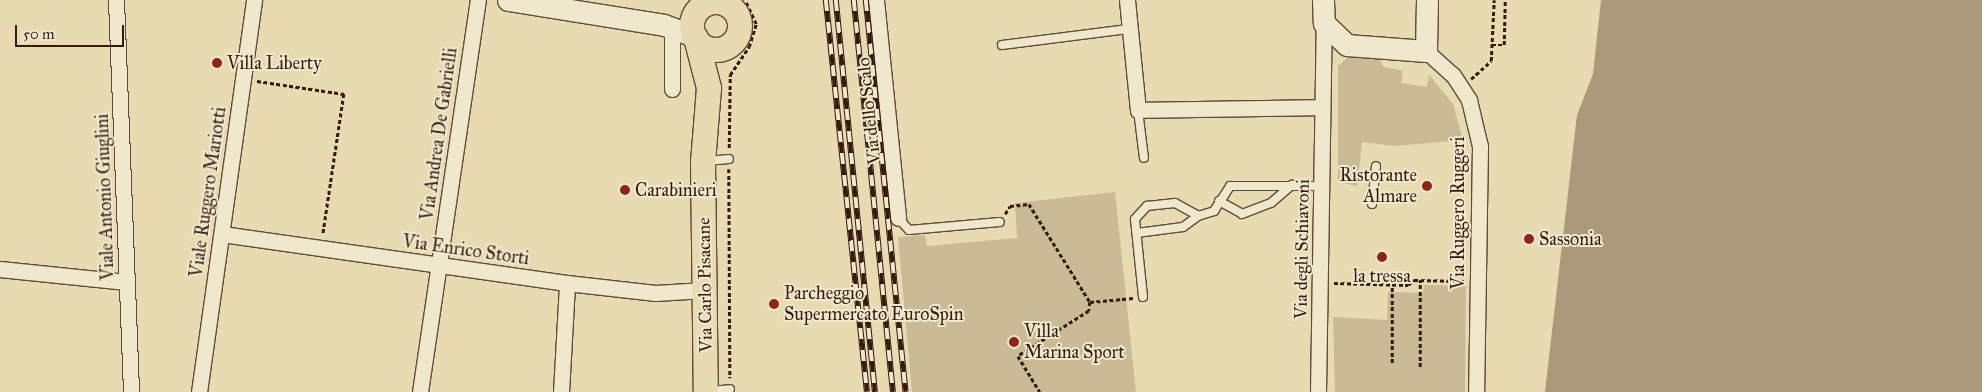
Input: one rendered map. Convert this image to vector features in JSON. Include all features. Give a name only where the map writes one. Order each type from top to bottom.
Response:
[{"type":"main road","points":[[728,47],[712,49],[692,22],[707,4],[732,2]]},
{"type":"main road","name":"Via Carlo Pisacane","points":[[708,88],[726,59],[728,47],[735,40],[740,27],[732,2]]},
{"type":"main road","name":"Via Carlo Pisacane","points":[[692,22],[708,88],[703,162],[706,392]]},
{"type":"street","name":"Viale Antonio Giuglini","points":[[116,0],[130,392]]},
{"type":"street","name":"Viale Ruggero Mariotti","points":[[200,391],[254,0]]},
{"type":"street","name":"Via Andrea De Gabrielli","points":[[420,392],[478,0]]},
{"type":"street","points":[[508,0],[692,22],[672,89]]},
{"type":"street","name":"Via dello Scalo","points":[[876,0],[898,218]]},
{"type":"street","points":[[1127,0],[1128,29],[1138,110],[1322,107]]},
{"type":"street","points":[[1323,0],[1324,24],[1347,45],[1426,51],[1427,0]]},
{"type":"street","name":"Via degli Schiavoni","points":[[1318,392],[1324,24]]},
{"type":"street","name":"Via Ruggero Ruggeri","points":[[1426,51],[1453,75],[1465,93],[1474,114],[1480,146],[1476,392]]},
{"type":"street","name":"Via Enrico Storti","points":[[222,234],[567,283],[655,293],[704,290]]},
{"type":"street","points":[[0,269],[126,282]]},
{"type":"street","points":[[561,392],[567,283]]},
{"type":"lane","points":[[1002,44],[1128,29]]},
{"type":"lane","points":[[1138,110],[1144,158]]},
{"type":"lane","points":[[703,162],[729,159]]},
{"type":"lane","points":[[1372,204],[1376,166]]},
{"type":"lane","points":[[1219,202],[1242,214],[1271,203],[1292,185]]},
{"type":"lane","points":[[1137,233],[1183,228],[1198,216],[1214,211],[1230,186],[1322,186]]},
{"type":"lane","points":[[1143,297],[1135,219],[1147,206],[1175,203],[1198,216]]},
{"type":"lane","points":[[898,218],[909,230],[1000,222]]},
{"type":"lane","points":[[706,392],[730,389]]},
{"type":"path","points":[[1470,80],[1491,61],[1494,0]]},
{"type":"path","points":[[1492,45],[1504,45],[1505,0]]},
{"type":"path","points":[[729,148],[730,75],[749,47],[756,24],[732,2]]},
{"type":"path","points":[[243,80],[344,94],[321,248]]},
{"type":"path","points":[[729,168],[730,377]]},
{"type":"path","points":[[1000,222],[1010,206],[1029,204],[1090,302],[1090,311],[1018,356],[1040,392]]},
{"type":"path","points":[[1320,283],[1408,285],[1420,280],[1466,281]]},
{"type":"path","points":[[1420,280],[1420,367]]},
{"type":"path","points":[[1392,285],[1392,363]]},
{"type":"path","points":[[1090,302],[1143,297]]},
{"type":"shaded area","points":[[1601,0],[1982,0],[1982,392],[1545,392],[1577,115],[1593,74]]},
{"type":"shaded area","points":[[1348,57],[1379,59],[1384,67],[1403,71],[1401,83],[1427,87],[1429,75],[1453,104],[1463,140],[1395,146],[1362,142],[1357,186],[1338,182],[1338,66]]},
{"type":"shaded area","points":[[1115,192],[1136,392],[912,392],[898,237],[925,235],[927,246],[1017,238],[1015,203]]},
{"type":"shaded area","points":[[1424,285],[1466,286],[1465,392],[1335,392],[1333,317],[1387,320],[1388,292],[1423,293]]},
{"type":"railway","points":[[826,0],[867,392]]},
{"type":"railway","points":[[836,0],[875,392]]},
{"type":"railway","points":[[854,0],[893,392]]},
{"type":"railway","points":[[866,0],[906,392]]},
{"type":"place","name":"Villa Liberty","points":[[217,63]]},
{"type":"place","name":"Ristorante Almare","points":[[1427,186]]},
{"type":"place","name":"Carabinieri","points":[[625,190]]},
{"type":"place","name":"Sassonia","points":[[1529,239]]},
{"type":"place","name":"la tressa","points":[[1382,257]]},
{"type":"place","name":"Parcheggio Supermercato EuroSpin","points":[[774,304]]},
{"type":"place","name":"Villa Marina Sport","points":[[1014,342]]}]
